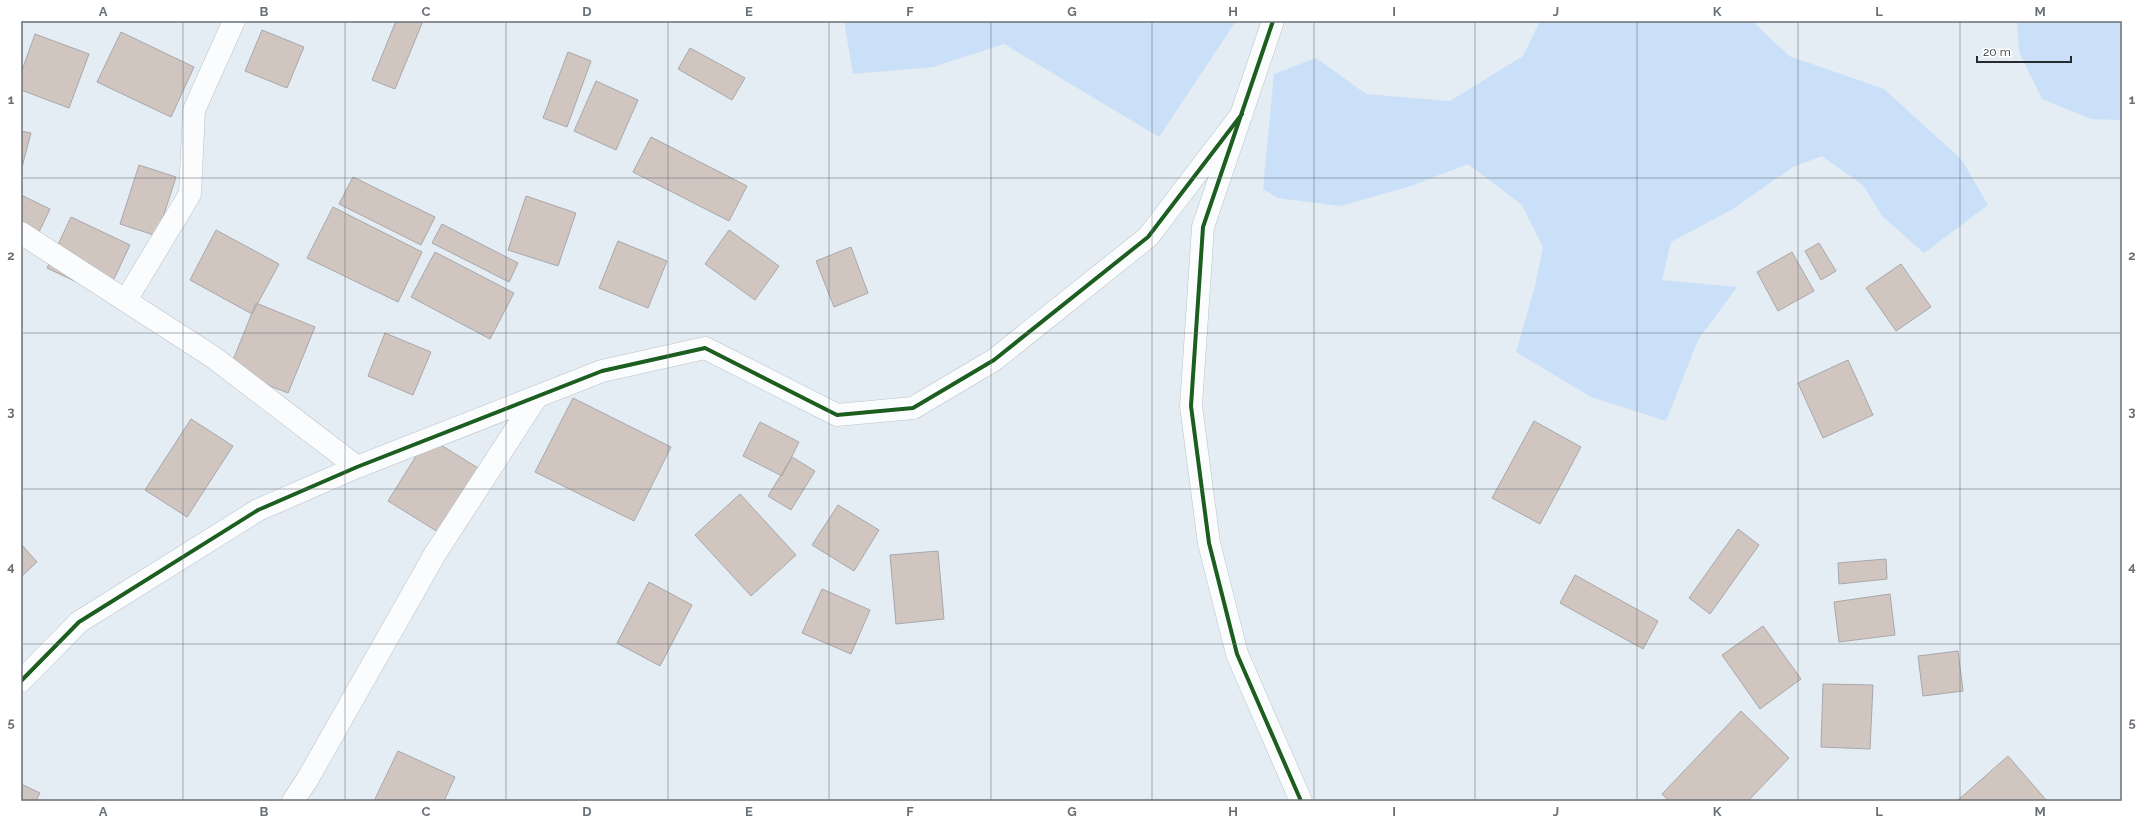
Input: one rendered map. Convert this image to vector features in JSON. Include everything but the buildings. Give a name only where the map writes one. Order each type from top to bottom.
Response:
[{"type":"street","points":[[126,300],[190,194],[194,110],[234,21]]},
{"type":"street","points":[[1273,21],[1203,227],[1191,406],[1209,543],[1237,654],[1301,801]]},
{"type":"street","points":[[21,680],[79,622],[258,510],[357,467],[602,371],[705,348],[837,415],[913,408],[994,360],[1148,237],[1242,114]]},
{"type":"street","points":[[21,233],[213,356],[357,467]]},
{"type":"street","points":[[293,801],[307,780],[435,554],[536,398]]},
{"type":"shaded area","points":[[844,21],[1236,21],[1159,137],[1004,44],[933,67],[853,74]]},
{"type":"shaded area","points":[[1540,21],[1752,21],[1789,56],[1884,89],[1962,160],[1988,205],[1924,253],[1882,216],[1863,185],[1822,156],[1793,167],[1733,209],[1671,242],[1662,280],[1737,287],[1698,340],[1666,421],[1591,397],[1516,352],[1535,286],[1543,247],[1522,205],[1468,164],[1408,187],[1340,206],[1278,198],[1263,189],[1274,74],[1316,58],[1366,94],[1450,101],[1523,56]]},
{"type":"shaded area","points":[[2017,21],[2122,21],[2122,120],[2091,119],[2042,99],[2019,52]]},
{"type":"cycle path","points":[[1273,21],[1203,227],[1191,406],[1209,543],[1237,654],[1301,801]]},
{"type":"cycle path","points":[[21,681],[79,622],[258,510],[357,467],[602,371],[705,348],[837,415],[913,408],[994,360],[1148,237],[1242,114]]}]
